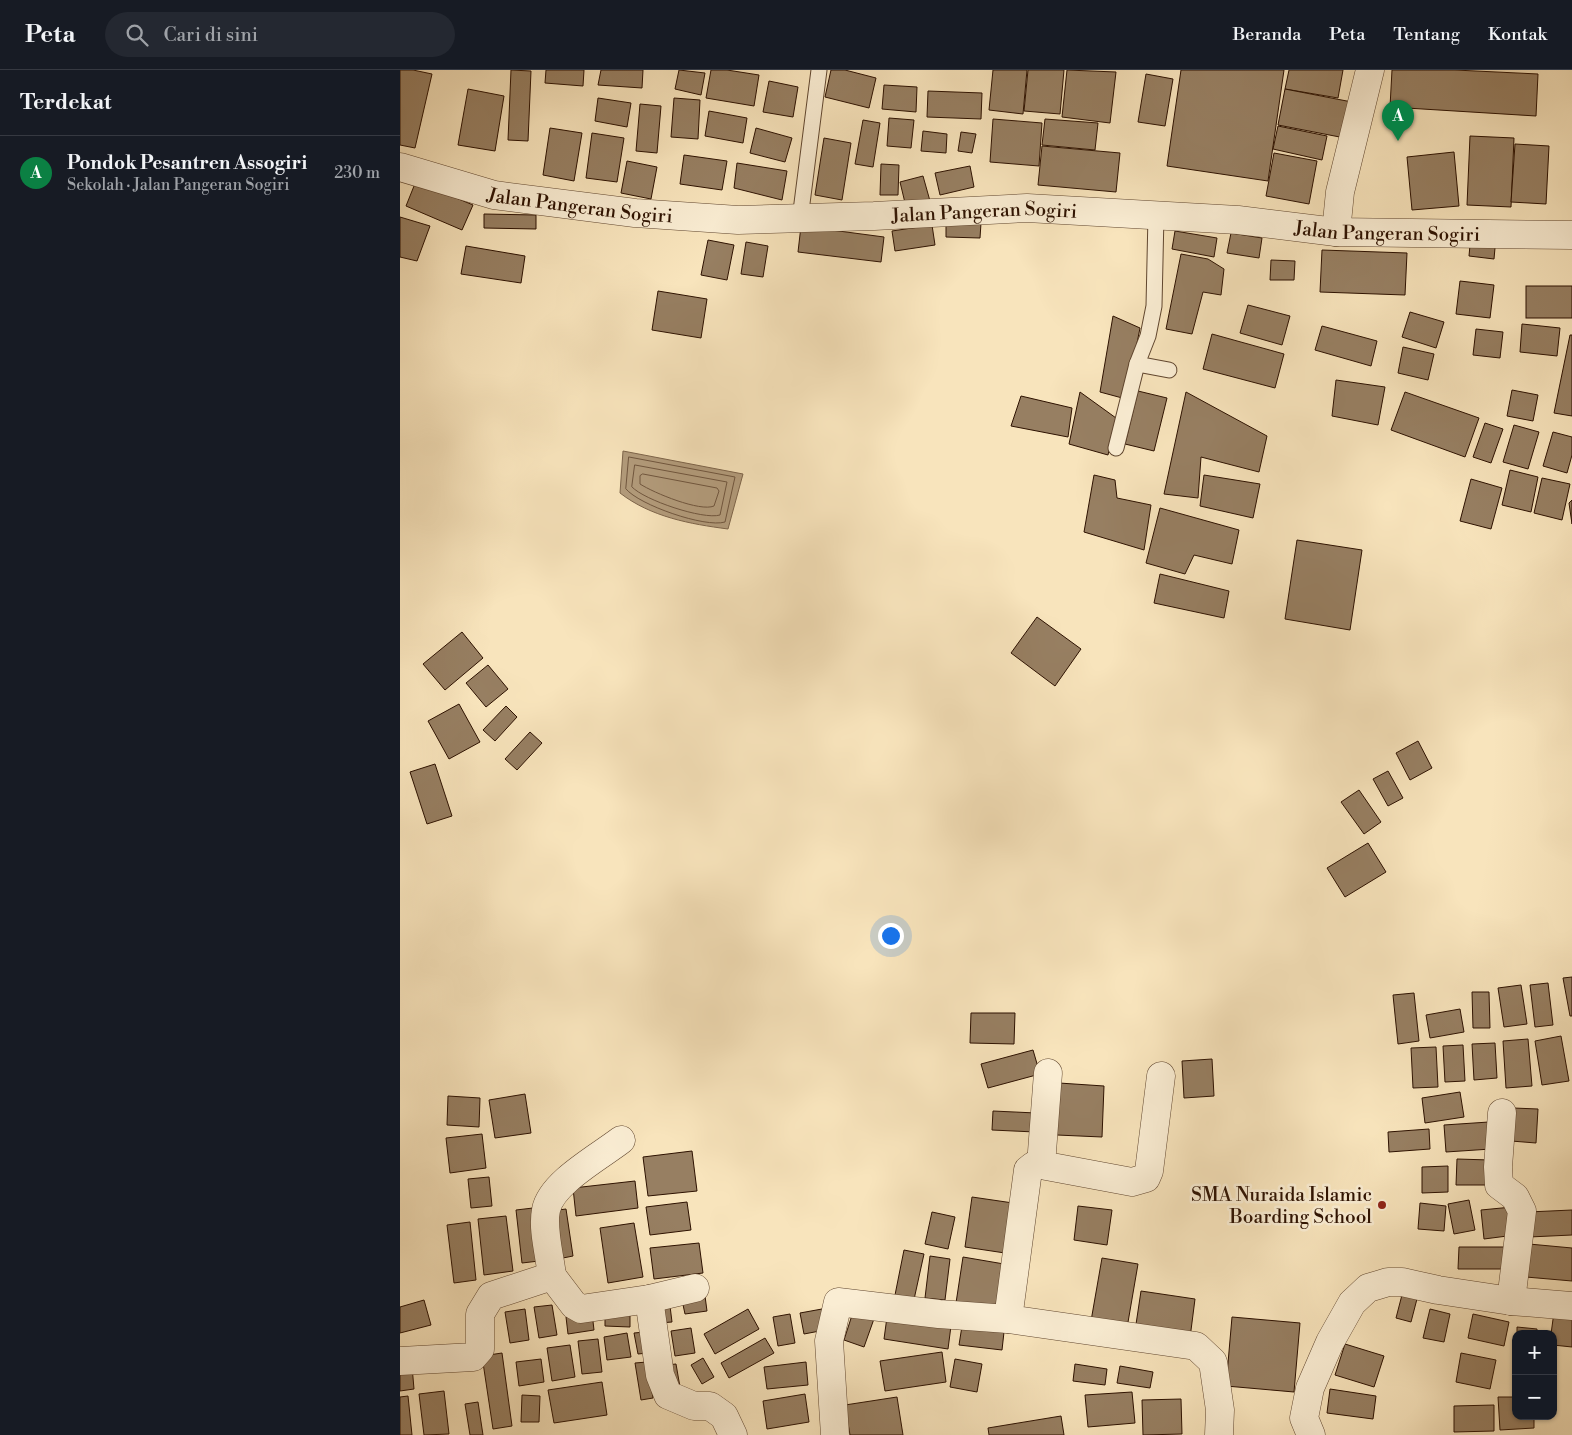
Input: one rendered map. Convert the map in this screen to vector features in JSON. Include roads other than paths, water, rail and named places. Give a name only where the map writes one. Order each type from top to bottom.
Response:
[{"type":"street","points":[[1336,232],[1340,192],[1370,70]]},
{"type":"street","name":"Jalan Pangeran Sogiri","points":[[400,167],[494,195],[645,214],[738,220],[800,219],[1028,208],[1238,220],[1336,232],[1572,235]]},
{"type":"street","points":[[1042,1165],[1048,1073]]},
{"type":"street","points":[[1008,1318],[1026,1177],[1033,1166],[1042,1165],[1132,1182],[1146,1178],[1149,1170],[1161,1076]]},
{"type":"street","points":[[1502,1113],[1498,1167],[1499,1185],[1515,1197],[1522,1211],[1511,1301]]},
{"type":"street","points":[[621,1140],[563,1183],[554,1191],[549,1199],[545,1218],[552,1276],[577,1308],[649,1299],[695,1288]]},
{"type":"street","points":[[400,1361],[473,1357],[480,1349],[480,1314],[491,1296],[552,1276]]},
{"type":"street","points":[[1308,1427],[1310,1388],[1330,1342],[1352,1303],[1368,1288],[1388,1282],[1402,1282],[1438,1290],[1511,1301],[1572,1306]]},
{"type":"street","points":[[649,1299],[660,1375],[668,1395],[694,1406],[710,1406],[724,1416],[733,1435]]},
{"type":"street","points":[[835,1435],[829,1340],[838,1302],[939,1314],[1008,1318],[1196,1346],[1213,1362],[1220,1410],[1219,1435]]},
{"type":"lane","points":[[800,219],[819,70]]},
{"type":"lane","points":[[1116,448],[1137,364],[1148,336],[1154,306],[1156,215]]},
{"type":"lane","points":[[1137,364],[1169,370]]},
{"type":"water","points":[[623,451],[743,474],[728,529],[685,522],[658,514],[620,493]]},
{"type":"place","name":"Pondok Pesantren Assogiri","points":[[1398,141]]},
{"type":"place","name":"SMA Nuraida Islamic Boarding School","points":[[1382,1205]]}]
